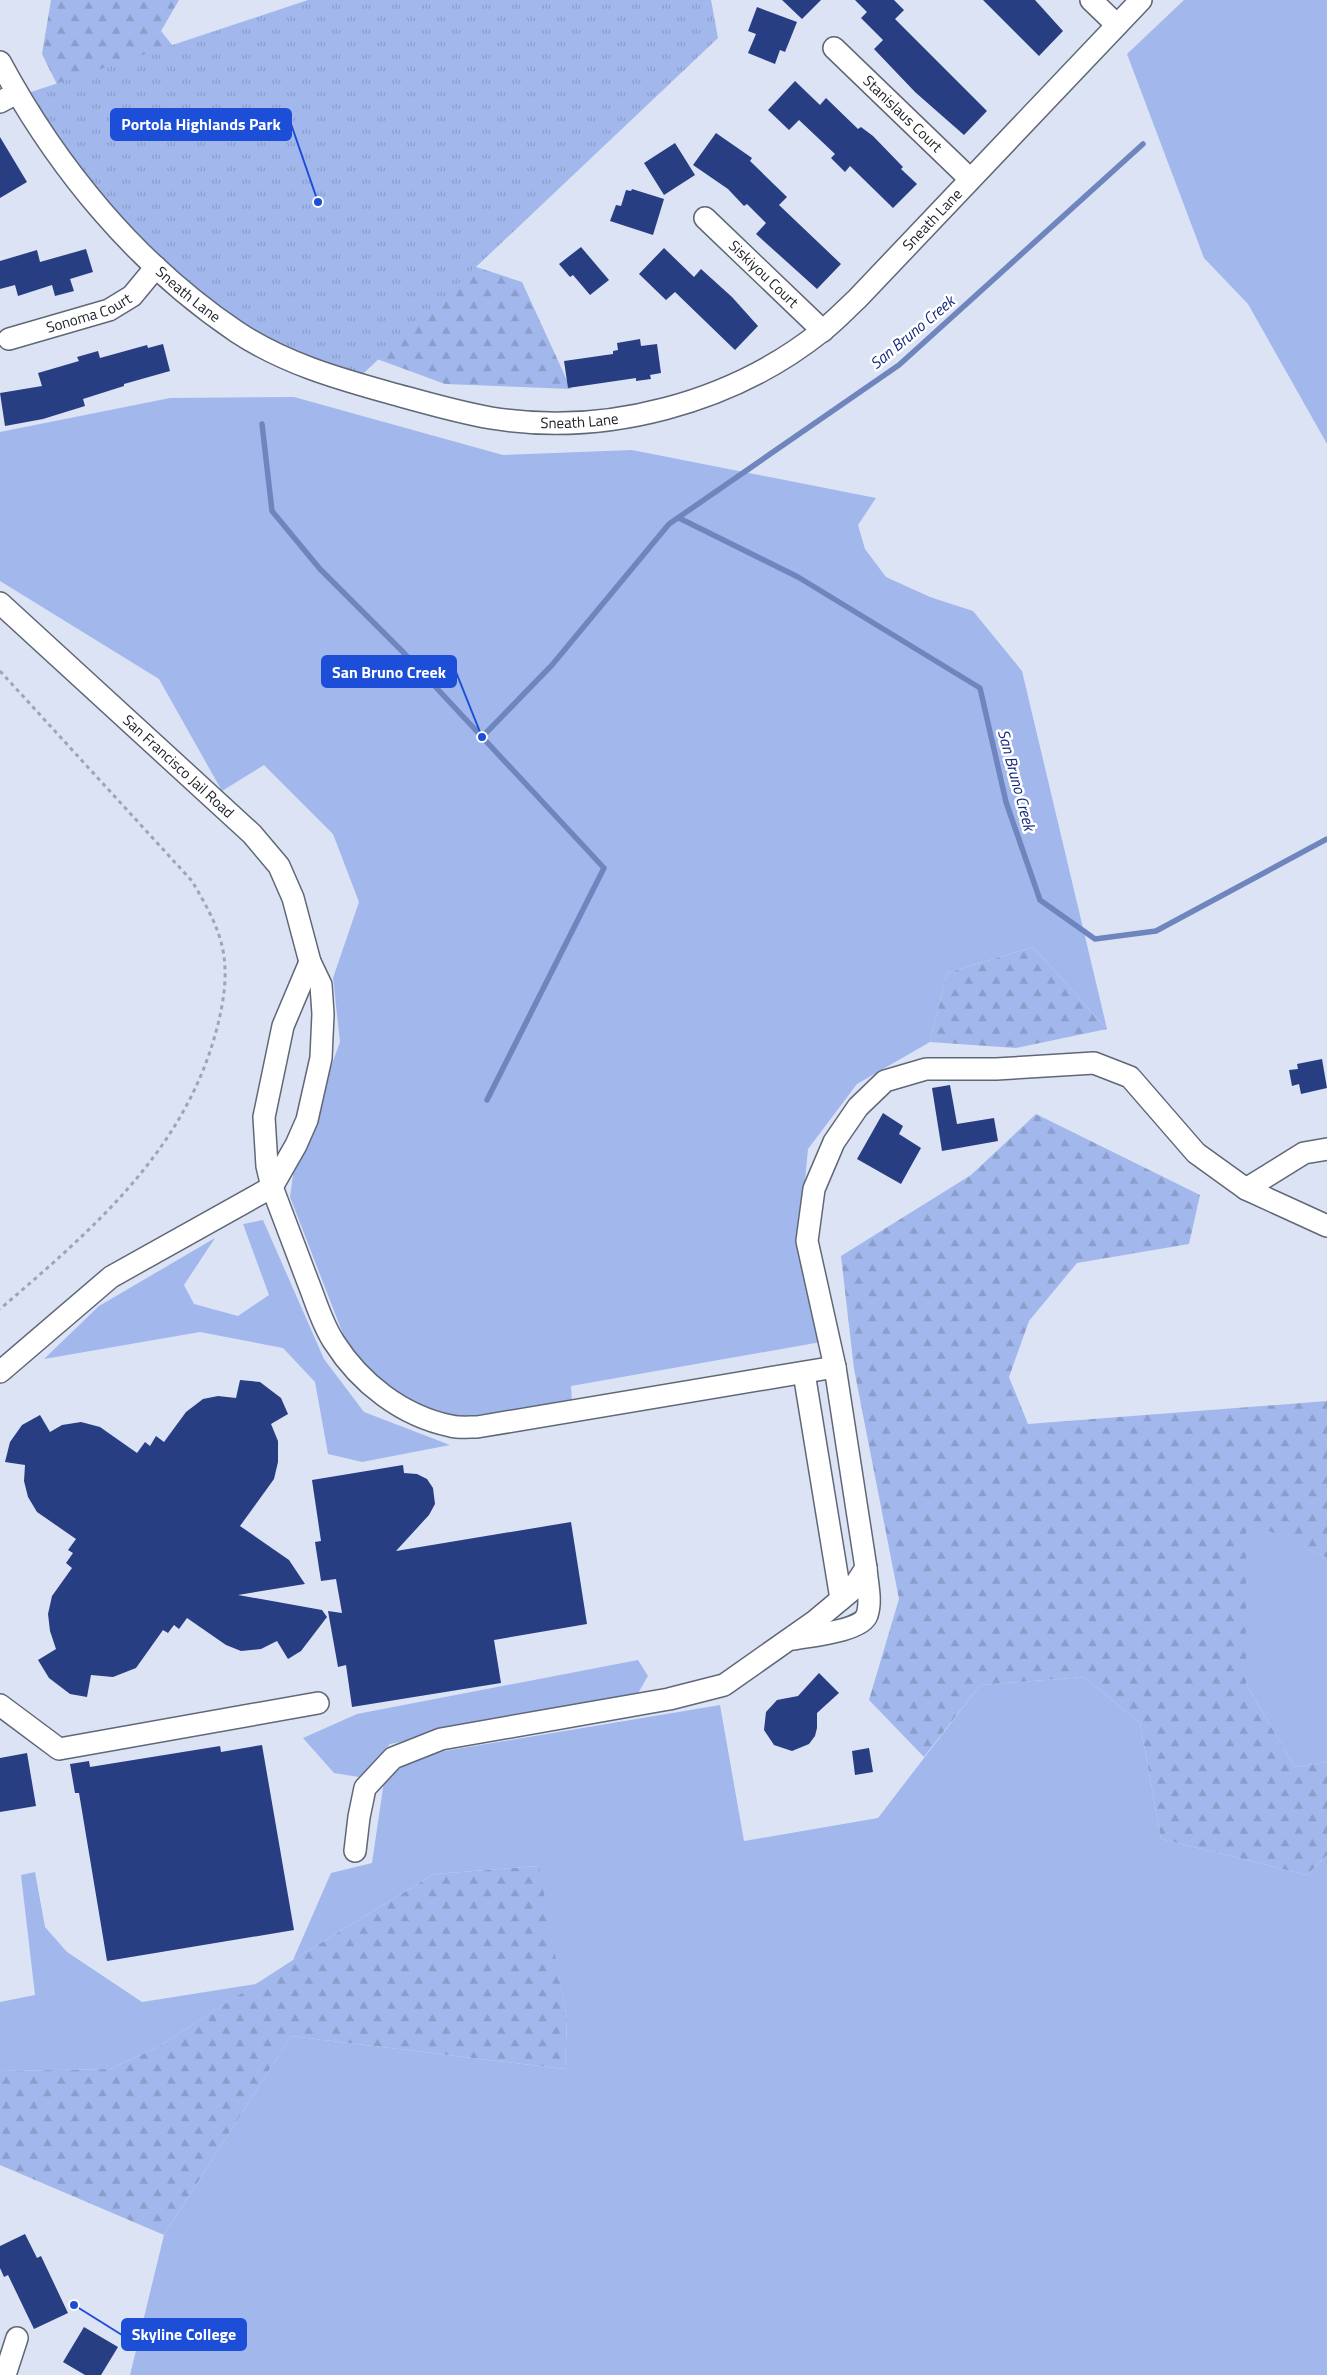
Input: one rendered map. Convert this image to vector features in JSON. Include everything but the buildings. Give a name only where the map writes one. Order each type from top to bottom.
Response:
[{"type":"street","points":[[1092,0],[1117,24]]},
{"type":"street","name":"Sneath Lane","points":[[0,62],[8,98],[45,139],[114,225],[156,267],[237,331],[278,356],[319,373],[449,410],[528,422],[580,422],[625,418],[667,408],[710,394],[751,376],[786,356],[823,331],[857,299],[1141,0]]},
{"type":"street","name":"Stanislaus Court","points":[[834,48],[970,179]]},
{"type":"street","name":"Siskiyou Court","points":[[705,218],[823,331]]},
{"type":"street","name":"Sonoma Court","points":[[9,339],[109,310],[132,296],[156,267]]},
{"type":"street","name":"San Francisco Jail Road","points":[[0,603],[252,834],[279,866],[294,898],[310,962],[321,985],[323,1014],[321,1058],[307,1120],[296,1146],[272,1187]]},
{"type":"street","points":[[310,962],[283,1026],[264,1117],[267,1166],[272,1187],[319,1312],[333,1341],[353,1367],[375,1389],[401,1407],[426,1418],[452,1427],[477,1427],[835,1367]]},
{"type":"street","points":[[791,1639],[835,1631],[861,1623],[867,1617],[869,1600],[866,1568],[835,1367],[807,1240],[814,1189],[834,1142],[858,1107],[886,1081],[926,1069],[996,1069],[1094,1063],[1130,1077],[1196,1153],[1246,1189],[1327,1226]]},
{"type":"street","points":[[1246,1189],[1304,1153],[1327,1149]]},
{"type":"street","points":[[0,1372],[111,1276],[272,1187]]},
{"type":"street","points":[[804,1373],[841,1599]]},
{"type":"street","points":[[356,1851],[359,1817],[365,1788],[393,1758],[441,1739],[670,1699],[724,1685],[791,1639],[851,1591],[866,1568]]},
{"type":"street","points":[[0,1705],[59,1748],[318,1703]]},
{"type":"street","points":[[5,2375],[17,2338]]},
{"type":"path","points":[[0,671],[192,880],[209,911],[222,943],[226,976],[222,1009],[201,1079],[184,1111],[162,1144],[136,1180],[85,1236],[0,1309]]},
{"type":"green space","points":[[51,0],[179,0],[161,31],[305,211],[522,282],[571,389],[445,384],[263,317],[86,143],[42,54]]},
{"type":"green space","points":[[308,0],[711,0],[718,38],[348,388],[193,299],[16,97]]},
{"type":"green space","points":[[1184,0],[1327,0],[1327,444],[1248,304],[1204,258],[1127,54]]},
{"type":"green space","points":[[294,397],[503,455],[632,450],[876,498],[858,525],[865,549],[886,577],[930,597],[973,611],[1022,671],[1107,1029],[1033,947],[947,973],[930,1042],[857,1084],[808,1149],[800,1235],[821,1342],[571,1386],[572,1403],[460,1417],[401,1399],[348,1347],[290,1197],[294,1167],[340,1042],[333,978],[359,902],[333,834],[264,765],[222,791],[159,679],[0,581],[0,432],[170,398]]},
{"type":"green space","points":[[1033,947],[1107,1029],[1016,1048],[930,1042],[947,973]]},
{"type":"green space","points":[[1036,1114],[1200,1195],[1189,1244],[1077,1263],[1029,1321],[1009,1377],[1028,1424],[1327,1401],[1327,1558],[1246,1520],[1246,1684],[1295,1767],[1327,1762],[1327,1855],[1307,1875],[1161,1839],[1140,1723],[1084,1677],[980,1685],[924,1757],[869,1700],[899,1599],[854,1369],[841,1256],[971,1175]]},
{"type":"green space","points":[[263,1220],[324,1359],[364,1412],[450,1445],[362,1462],[328,1454],[315,1382],[283,1348],[200,1332],[44,1359],[99,1306],[215,1238],[184,1285],[194,1304],[238,1316],[269,1295],[243,1224]]},
{"type":"green space","points":[[1246,1519],[1327,1558],[1327,1762],[1295,1767],[1246,1684]]},
{"type":"green space","points":[[638,1660],[648,1676],[637,1695],[390,1744],[359,1777],[334,1773],[303,1738],[357,1714]]},
{"type":"green space","points":[[1084,1677],[1140,1723],[1161,1839],[1307,1875],[1327,1855],[1327,2375],[130,2375],[164,2235],[291,2036],[565,2069],[567,2019],[538,1866],[434,1874],[293,1960],[331,1873],[372,1863],[384,1781],[415,1756],[720,1705],[744,1841],[878,1818],[980,1685]]},
{"type":"green space","points":[[539,1866],[567,2019],[565,2069],[291,2036],[164,2235],[0,2165],[0,2071],[110,2069],[158,2047],[293,1960],[434,1874]]},
{"type":"green space","points":[[35,1872],[45,1927],[67,1952],[142,2002],[256,1984],[158,2047],[110,2069],[0,2071],[0,2002],[35,1995],[21,1875]]},
{"type":"waterway","name":"San Bruno Creek","points":[[482,737],[552,665],[669,524],[899,365],[1143,144]]},
{"type":"waterway","name":"San Bruno Creek","points":[[262,424],[272,511],[320,569],[404,653],[604,868],[487,1100]]},
{"type":"waterway","name":"San Bruno Creek","points":[[679,518],[798,577],[980,688],[1006,802],[1040,900],[1095,939],[1156,931],[1327,839]]},
{"type":"place","name":"Portola Highlands Park","points":[[318,202]]},
{"type":"place","name":"San Bruno Creek","points":[[482,737]]},
{"type":"place","name":"Skyline College","points":[[74,2305]]}]
